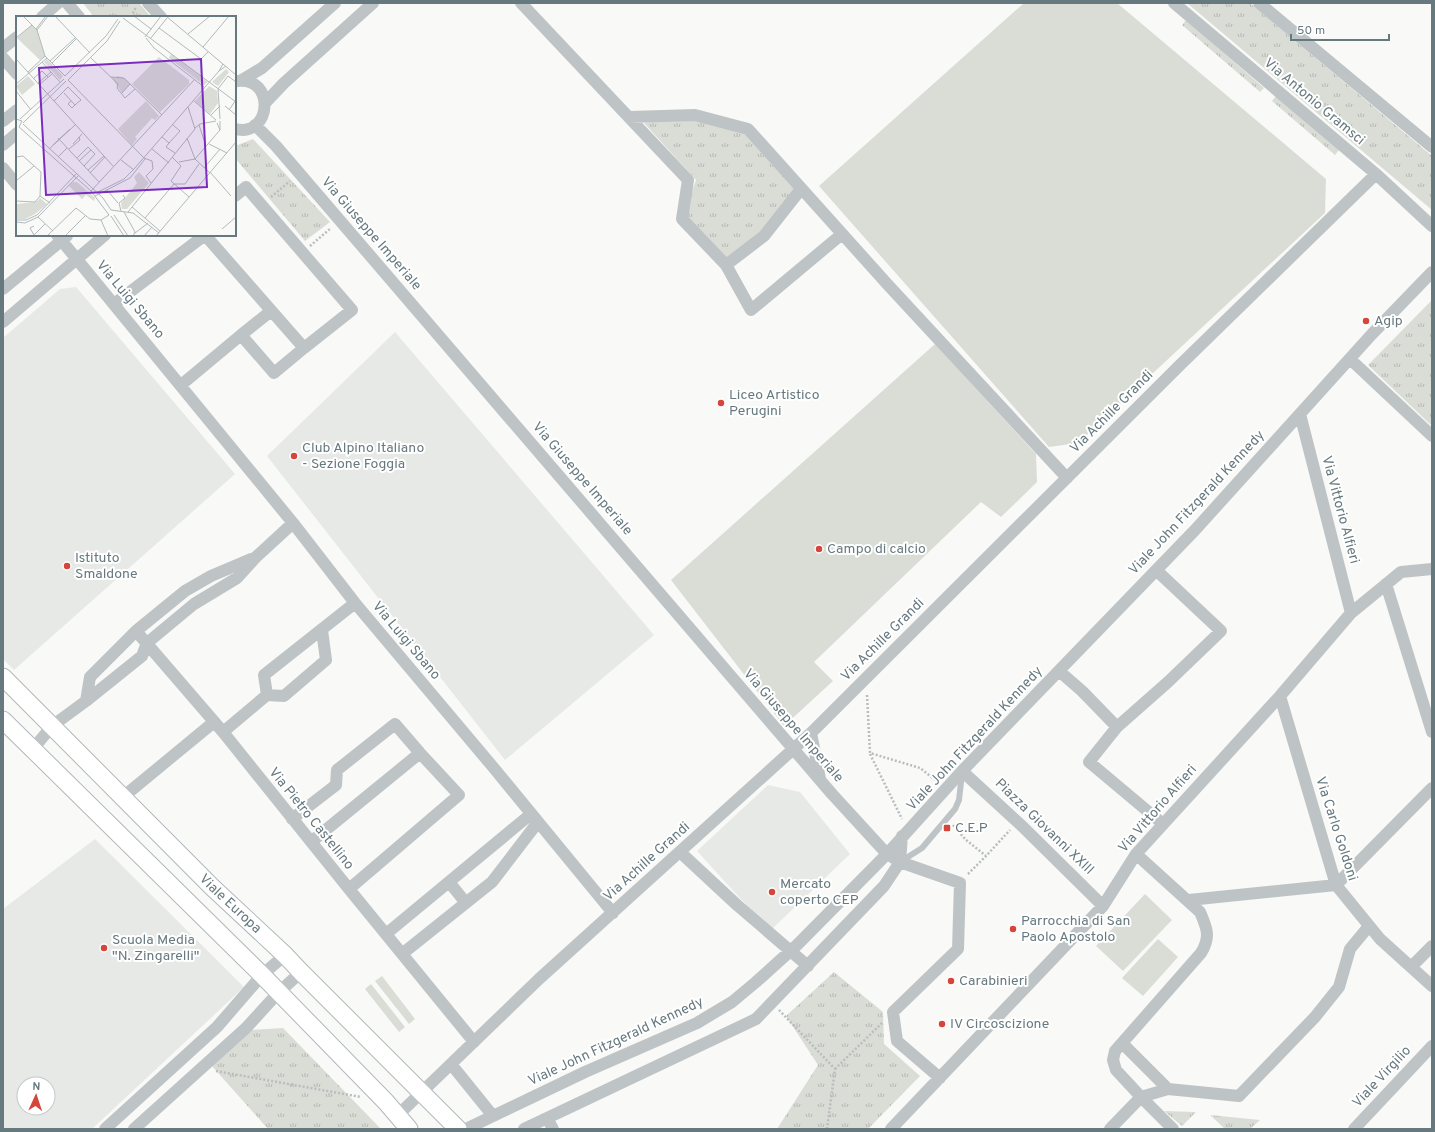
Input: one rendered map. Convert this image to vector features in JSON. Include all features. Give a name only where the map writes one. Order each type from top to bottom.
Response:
[{"type":"street","points":[[43,16],[58,3]]},
{"type":"street","points":[[67,3],[78,16]]},
{"type":"street","points":[[148,3],[160,16]]},
{"type":"street","points":[[238,81],[262,68],[335,3]]},
{"type":"street","points":[[265,103],[284,83],[373,3]]},
{"type":"street","points":[[521,3],[688,180],[682,220],[726,265],[751,310],[842,234]]},
{"type":"street","name":"Via Antonio Gramsci","points":[[1174,3],[1376,174],[1432,226]]},
{"type":"street","points":[[1259,3],[1432,148]]},
{"type":"street","points":[[3,48],[16,38]]},
{"type":"street","points":[[3,58],[16,73]]},
{"type":"street","points":[[236,129],[247,129],[255,125],[262,118],[265,103],[264,96],[251,82],[238,81]]},
{"type":"street","points":[[3,121],[16,111]]},
{"type":"street","points":[[630,117],[695,115],[748,129],[842,234],[1067,478]]},
{"type":"street","name":"Via Giuseppe Imperiale","points":[[255,125],[276,146],[793,749],[887,854]]},
{"type":"street","points":[[3,145],[16,134]]},
{"type":"street","points":[[3,168],[16,184]]},
{"type":"street","name":"Via Achille Grandi","points":[[398,1115],[539,979],[812,733],[1179,366],[1376,174]]},
{"type":"street","points":[[236,195],[246,188],[352,310],[274,373],[241,335]]},
{"type":"street","points":[[726,265],[764,236],[801,189]]},
{"type":"street","points":[[3,322],[104,236]]},
{"type":"street","points":[[114,304],[205,236]]},
{"type":"street","points":[[207,236],[304,348]]},
{"type":"street","points":[[3,289],[62,237]]},
{"type":"street","name":"Via Luigi Sbano","points":[[62,237],[77,259],[293,523],[355,603],[613,913]]},
{"type":"street","name":"Viale John Fitzgerald Kennedy","points":[[466,1129],[585,1072],[697,1023],[732,1002],[790,952],[887,854],[962,771],[1195,530],[1350,359],[1432,272]]},
{"type":"street","points":[[181,385],[271,310]]},
{"type":"street","points":[[1350,359],[1432,436]]},
{"type":"street","name":"Via Vittorio Alfieri","points":[[1300,414],[1352,613]]},
{"type":"street","points":[[33,749],[52,726],[142,656],[147,643],[203,598],[237,578],[256,557],[293,523]]},
{"type":"street","points":[[86,701],[90,677],[136,631],[185,591],[211,576],[256,557]]},
{"type":"street","name":"Via Vittorio Alfieri","points":[[891,1129],[1104,906],[1136,854],[1280,696],[1352,613],[1402,572],[1432,569]]},
{"type":"street","points":[[1156,570],[1221,631],[1168,682],[1117,727],[1089,762],[1163,824]]},
{"type":"street","points":[[1386,584],[1432,732]]},
{"type":"street","points":[[267,695],[264,675],[355,603]]},
{"type":"street","points":[[223,732],[267,695],[284,696],[326,660],[322,630]]},
{"type":"street","name":"Via Pietro Castellino","points":[[136,631],[223,732],[474,1042]]},
{"type":"street","points":[[1059,671],[1082,691],[1117,727]]},
{"type":"street","name":"Viale Europa","points":[[3,677],[212,887],[285,955],[458,1129]]},
{"type":"street","name":"Via Carlo Goldoni","points":[[1280,696],[1336,885],[1380,939],[1432,986]]},
{"type":"street","name":"Viale Europa","points":[[3,720],[262,975],[410,1129]]},
{"type":"street","points":[[123,797],[214,722]]},
{"type":"street","points":[[292,819],[336,785],[337,770],[395,724],[459,795],[349,889]]},
{"type":"street","points":[[812,733],[820,780]]},
{"type":"street","points":[[311,842],[420,752]]},
{"type":"street","name":"Piazza Giovanni XXIII","points":[[962,771],[1104,906]]},
{"type":"street","points":[[1188,900],[1336,885],[1432,788]]},
{"type":"street","points":[[386,934],[448,882],[535,818]]},
{"type":"street","points":[[402,954],[492,882],[535,818]]},
{"type":"street","points":[[524,1129],[756,1019],[884,886],[900,862],[905,834]]},
{"type":"street","points":[[680,852],[737,905],[808,966]]},
{"type":"street","points":[[887,854],[900,862],[960,883],[958,949],[893,1012],[897,1041],[940,1078]]},
{"type":"street","points":[[1136,854],[1200,912],[1205,923],[1208,937],[1205,946],[1194,962],[1122,1043],[1116,1051],[1113,1060],[1116,1070],[1173,1129]]},
{"type":"street","points":[[448,882],[466,903]]},
{"type":"street","points":[[1110,1129],[1141,1097],[1168,1089],[1238,1096],[1315,1017],[1339,987],[1350,949],[1369,926]]},
{"type":"street","points":[[1412,967],[1432,946]]},
{"type":"street","points":[[105,1129],[217,1027],[262,975],[285,955]]},
{"type":"street","points":[[134,1129],[246,1028],[278,993],[301,972]]},
{"type":"street","points":[[1122,1043],[1168,1089]]},
{"type":"street","name":"Viale Virgilio","points":[[1354,1129],[1432,1046]]},
{"type":"street","points":[[451,1064],[493,1116]]},
{"type":"street","points":[[547,1118],[553,1129]]},
{"type":"lane","points":[[900,862],[922,848],[955,809],[958,800],[962,771]]},
{"type":"path","points":[[132,16],[138,3]]},
{"type":"path","points":[[260,204],[277,193],[299,173]]},
{"type":"path","points":[[303,253],[340,221]]},
{"type":"path","points":[[866,679],[870,753],[905,834]]},
{"type":"path","points":[[870,753],[920,768],[947,789]]},
{"type":"path","points":[[947,818],[966,840],[986,856]]},
{"type":"path","points":[[960,883],[1017,822]]},
{"type":"path","points":[[772,1002],[835,1069]]},
{"type":"path","points":[[827,1129],[835,1069],[893,1012]]},
{"type":"path","points":[[202,1068],[363,1098]]},
{"type":"shaded area","name":"Istituto Smaldone","points":[[76,287],[235,474],[14,670],[3,659],[3,338],[60,289]]},
{"type":"shaded area","points":[[395,332],[654,635],[505,760],[267,456]]},
{"type":"shaded area","name":"Mercato coperto CEP","points":[[768,785],[800,792],[850,854],[770,931],[697,851]]},
{"type":"shaded area","name":"Scuola Media \"N. Zingarelli\"","points":[[95,839],[244,987],[92,1129],[3,1129],[3,909]]},
{"type":"green space","points":[[83,3],[139,3],[150,16],[93,16]]},
{"type":"green space","points":[[1024,3],[1117,3],[1326,179],[1325,213],[1078,443],[1049,447],[819,186]]},
{"type":"green space","points":[[1187,3],[1250,3],[1432,156],[1432,210]]},
{"type":"green space","points":[[1186,20],[1264,88],[1260,92],[1182,25]]},
{"type":"green space","points":[[1276,96],[1339,150],[1335,155],[1272,101]]},
{"type":"green space","points":[[695,115],[748,129],[801,189],[764,236],[723,262],[682,219],[696,180],[644,123]]},
{"type":"green space","points":[[253,139],[330,222],[305,241],[236,159],[236,146]]},
{"type":"green space","points":[[1432,300],[1432,426],[1368,365]]},
{"type":"green space","name":"Campo di calcio","points":[[935,344],[1036,454],[1037,482],[1001,517],[981,502],[814,662],[833,681],[784,726],[671,580]]},
{"type":"green space","points":[[1145,894],[1172,920],[1123,971],[1096,946]]},
{"type":"green space","points":[[1158,939],[1178,957],[1143,996],[1122,978]]},
{"type":"green space","points":[[834,972],[883,1012],[884,1044],[920,1076],[868,1129],[777,1129],[818,1065],[786,1016]]},
{"type":"green space","points":[[382,976],[415,1019],[409,1024],[375,981]]},
{"type":"green space","points":[[371,984],[405,1027],[399,1032],[365,989]]},
{"type":"green space","points":[[283,1028],[381,1129],[268,1129],[211,1065],[250,1030]]},
{"type":"green space","points":[[1164,1111],[1196,1112],[1182,1126]]},
{"type":"green space","points":[[1210,1115],[1260,1120],[1250,1129],[1225,1129]]},
{"type":"place","name":"Agip","points":[[1366,321]]},
{"type":"place","name":"Liceo Artistico Perugini","points":[[721,403]]},
{"type":"place","name":"Club Alpino Italiano - Sezione Foggia","points":[[294,456]]},
{"type":"place","name":"Campo di calcio","points":[[819,549]]},
{"type":"place","name":"Istituto Smaldone","points":[[67,566]]},
{"type":"place","name":"C.E.P","points":[[947,828]]},
{"type":"place","name":"Mercato coperto CEP","points":[[772,892]]},
{"type":"place","name":"Parrocchia di San Paolo Apostolo","points":[[1013,929]]},
{"type":"place","name":"Scuola Media \"N. Zingarelli\"","points":[[104,948]]},
{"type":"place","name":"Carabinieri","points":[[951,981]]},
{"type":"place","name":"IV Circoscizione","points":[[942,1024]]}]
